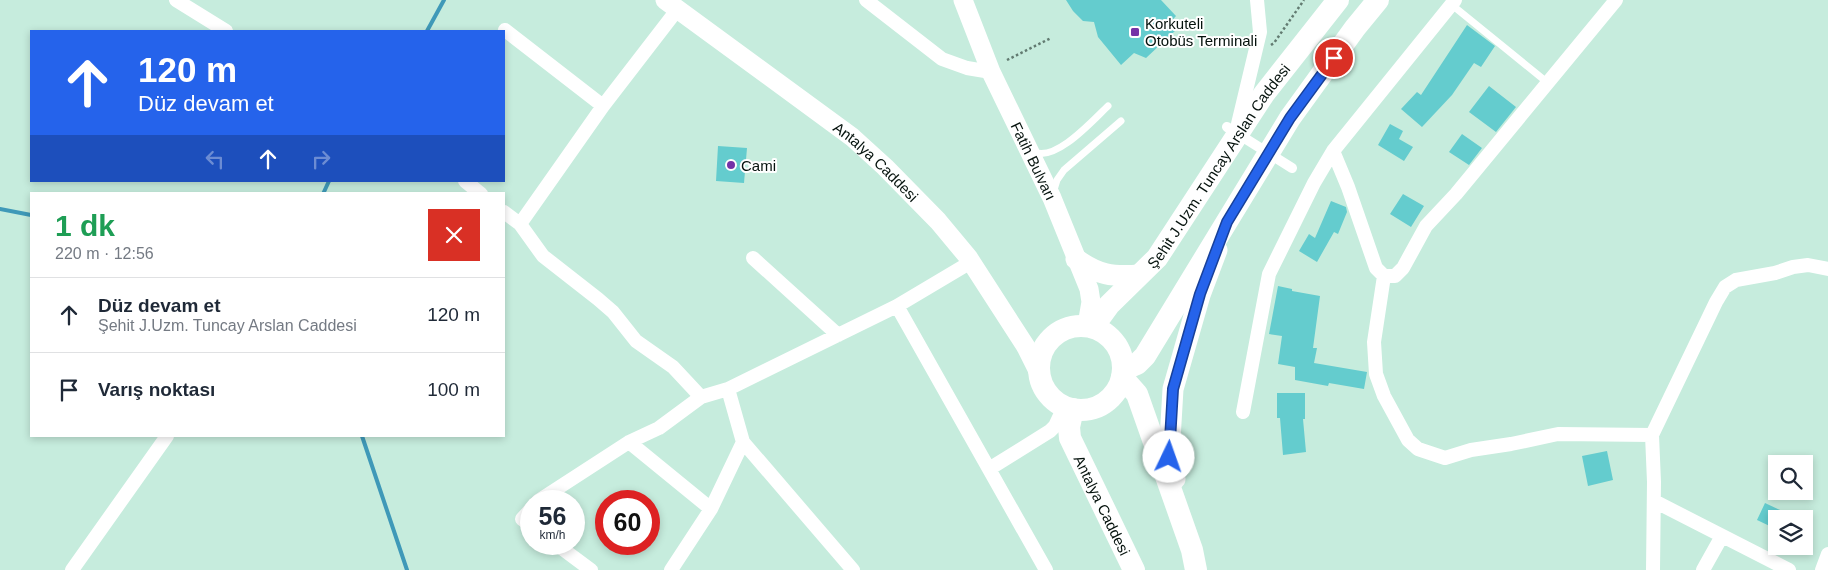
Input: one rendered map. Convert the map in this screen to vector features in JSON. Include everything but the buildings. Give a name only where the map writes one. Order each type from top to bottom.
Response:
[{"type":"highway","name":"Şehit J.Uzm. Tuncay Arslan Caddesi","points":[[1090,326],[1157,258],[1230,134],[1338,0]]},
{"type":"highway","points":[[1123,374],[1145,356],[1290,118],[1355,28],[1378,0]]},
{"type":"highway","points":[[1090,326],[1106,333],[1116,344],[1122,356],[1123,374],[1117,390],[1107,401],[1088,410],[1069,408],[1054,401],[1045,390],[1038,370],[1042,350],[1049,339],[1066,328],[1090,326]]},
{"type":"highway","points":[[1123,374],[1137,394],[1191,548],[1196,570]]},
{"type":"highway","name":"Antalya Caddesi","points":[[1069,408],[1070,438],[1134,570]]},
{"type":"main road","name":"Fatih Bulvarı","points":[[968,4],[991,72],[1052,198],[1089,289],[1092,302],[1090,326]]},
{"type":"main road","name":"Antalya Caddesi","points":[[671,5],[852,137],[885,166],[938,221],[970,262],[1026,347],[1038,370]]},
{"type":"main road","points":[[1191,548],[1169,457],[1173,389],[1200,294],[1227,222]]},
{"type":"main road","points":[[1076,259],[1089,268],[1106,274],[1139,275]]},
{"type":"street","points":[[176,0],[224,30]]},
{"type":"street","points":[[866,0],[942,59],[967,68],[991,72]]},
{"type":"street","points":[[1257,0],[1260,32],[1230,134],[1292,168]]},
{"type":"street","points":[[1333,151],[1348,187],[1376,268],[1384,276],[1395,276],[1403,268],[1426,226],[1456,194],[1616,0]]},
{"type":"street","points":[[1243,412],[1269,274],[1314,183],[1333,151],[1454,2]]},
{"type":"street","points":[[520,224],[671,5]]},
{"type":"street","points":[[505,30],[603,106]]},
{"type":"street","points":[[465,182],[478,192]]},
{"type":"street","points":[[505,213],[520,224],[543,256],[603,303],[613,312],[636,341],[673,367],[701,396]]},
{"type":"street","points":[[753,258],[838,335]]},
{"type":"street","points":[[555,490],[629,442],[660,428],[701,396],[728,389],[897,306],[970,262]]},
{"type":"street","points":[[1653,570],[1654,501],[1652,435],[1725,287],[1736,280],[1775,273],[1793,267],[1808,265],[1828,269]]},
{"type":"street","points":[[1384,276],[1374,342],[1376,374],[1384,396],[1408,440],[1418,449],[1445,458],[1470,450],[1558,434],[1652,435]]},
{"type":"street","points":[[897,306],[1046,570]]},
{"type":"street","points":[[728,389],[743,442],[853,570]]},
{"type":"street","points":[[989,469],[1050,431],[1069,408]]},
{"type":"street","points":[[72,570],[166,437]]},
{"type":"street","points":[[629,442],[711,509]]},
{"type":"street","points":[[671,570],[711,509],[743,442]]},
{"type":"street","points":[[1654,501],[1789,570]]},
{"type":"street","points":[[1703,570],[1722,536]]},
{"type":"street","points":[[1822,570],[1828,554]]},
{"type":"street","points":[[571,555],[591,570]]},
{"type":"lane","points":[[1454,2],[1548,83]]},
{"type":"lane","points":[[1027,149],[1038,154],[1060,149],[1108,106]]},
{"type":"lane","points":[[1052,198],[1057,180],[1064,170],[1121,121]]},
{"type":"path","points":[[1255,53],[1274,43],[1304,0]]},
{"type":"path","points":[[1007,60],[1051,38]]},
{"type":"waterway","points":[[428,30],[444,0]]},
{"type":"waterway","points":[[324,192],[329,182]]},
{"type":"waterway","points":[[0,209],[30,215]]},
{"type":"waterway","points":[[362,437],[407,570]]},
{"type":"place","name":"Korkuteli Otobüs Terminali","points":[[1135,32]]},
{"type":"place","name":"Cami","points":[[731,165]]},
{"type":"route","points":[[1169,457],[1173,389],[1200,294],[1227,222],[1290,118],[1334,58]]}]
